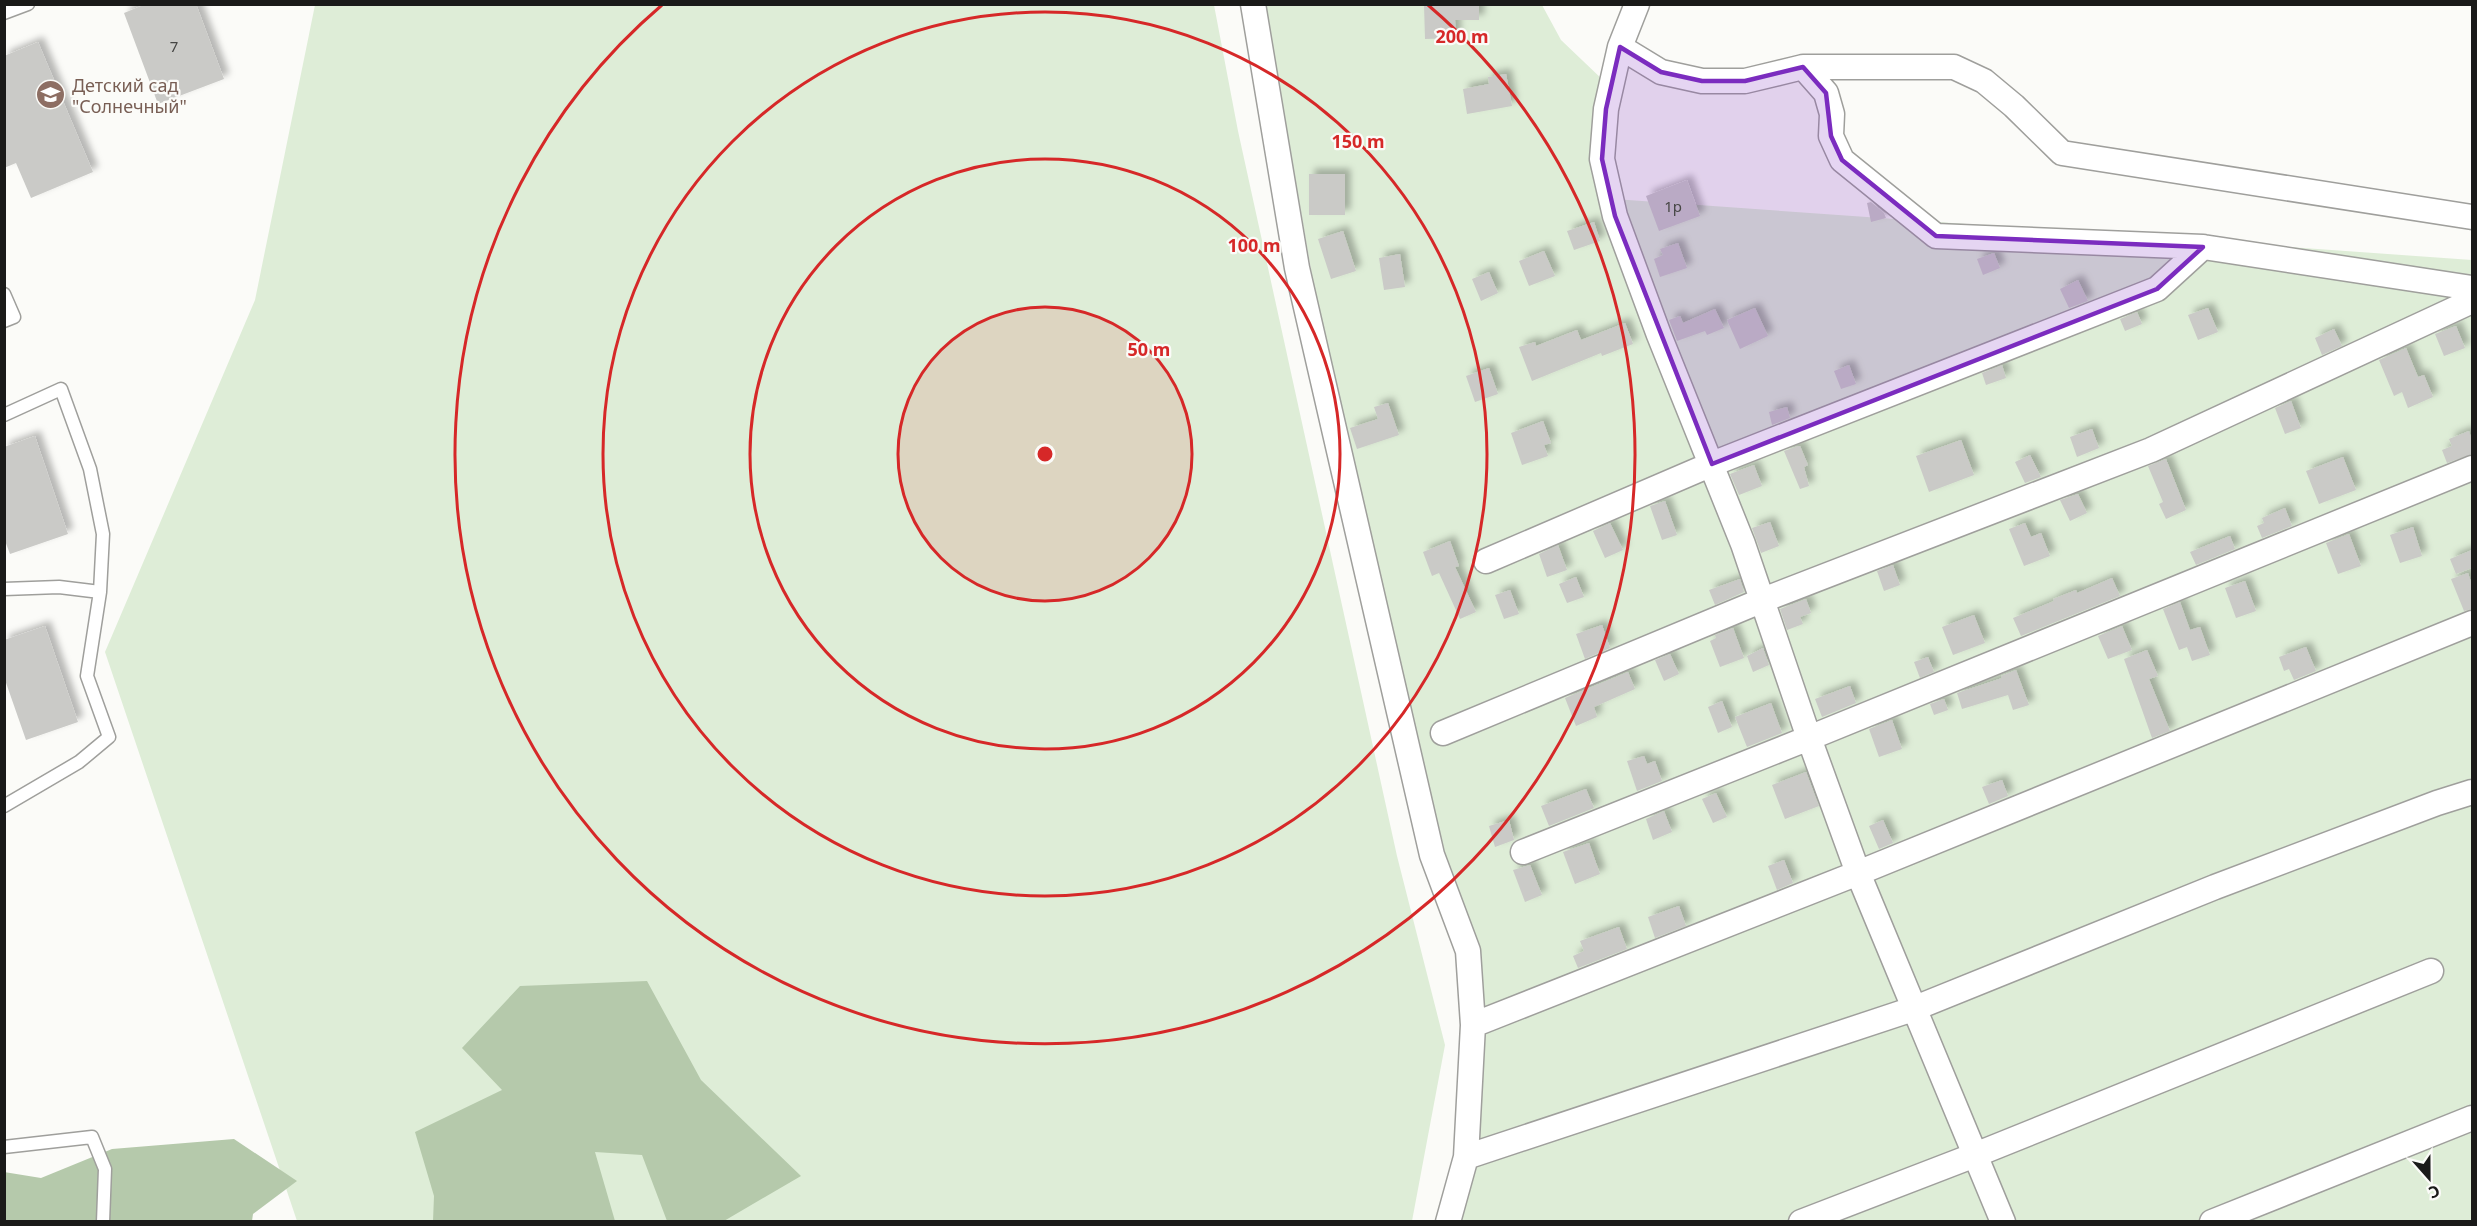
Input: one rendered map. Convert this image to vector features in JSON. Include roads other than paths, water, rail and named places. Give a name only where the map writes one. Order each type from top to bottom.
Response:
[{"type":"street","points":[[1252,4],[1297,268],[1432,855],[1468,951],[1473,1025],[1466,1157],[1448,1221]]},
{"type":"street","points":[[1637,4],[1620,48],[1606,109],[1602,159],[1616,216],[1659,335],[1712,464],[1763,600],[1809,738],[1858,873],[2003,1221]]},
{"type":"street","points":[[1620,48],[1661,72],[1702,81],[1744,81],[1803,67],[1954,67],[1984,81],[2014,106],[2062,153],[2472,217]]},
{"type":"street","points":[[1803,67],[1826,93],[1832,114],[1832,136],[1842,160],[1936,236],[2203,247],[2472,288]]},
{"type":"street","points":[[1486,561],[1712,464],[2157,290],[2203,247]]},
{"type":"street","points":[[1443,733],[1763,600],[2151,450],[2472,301]]},
{"type":"street","points":[[1523,852],[2472,468]]},
{"type":"street","points":[[1473,1025],[1858,873],[2472,623]]},
{"type":"street","points":[[1466,1157],[1913,1009],[2215,887],[2437,803],[2472,792]]},
{"type":"street","points":[[1801,1221],[1975,1155],[2431,971]]},
{"type":"street","points":[[2212,1221],[2472,1118]]},
{"type":"lane","points":[[4,14],[28,4]]},
{"type":"lane","points":[[4,294],[14,317],[4,321]]},
{"type":"lane","points":[[4,415],[61,389],[90,469],[103,534],[99,592],[87,676],[109,737],[79,762],[4,806]]},
{"type":"lane","points":[[4,589],[59,587],[99,592]]},
{"type":"lane","points":[[4,1147],[92,1137],[105,1169],[103,1221]]},
{"type":"place","name":"Детский сад \"Солнечный\"","points":[[51,95]]}]
